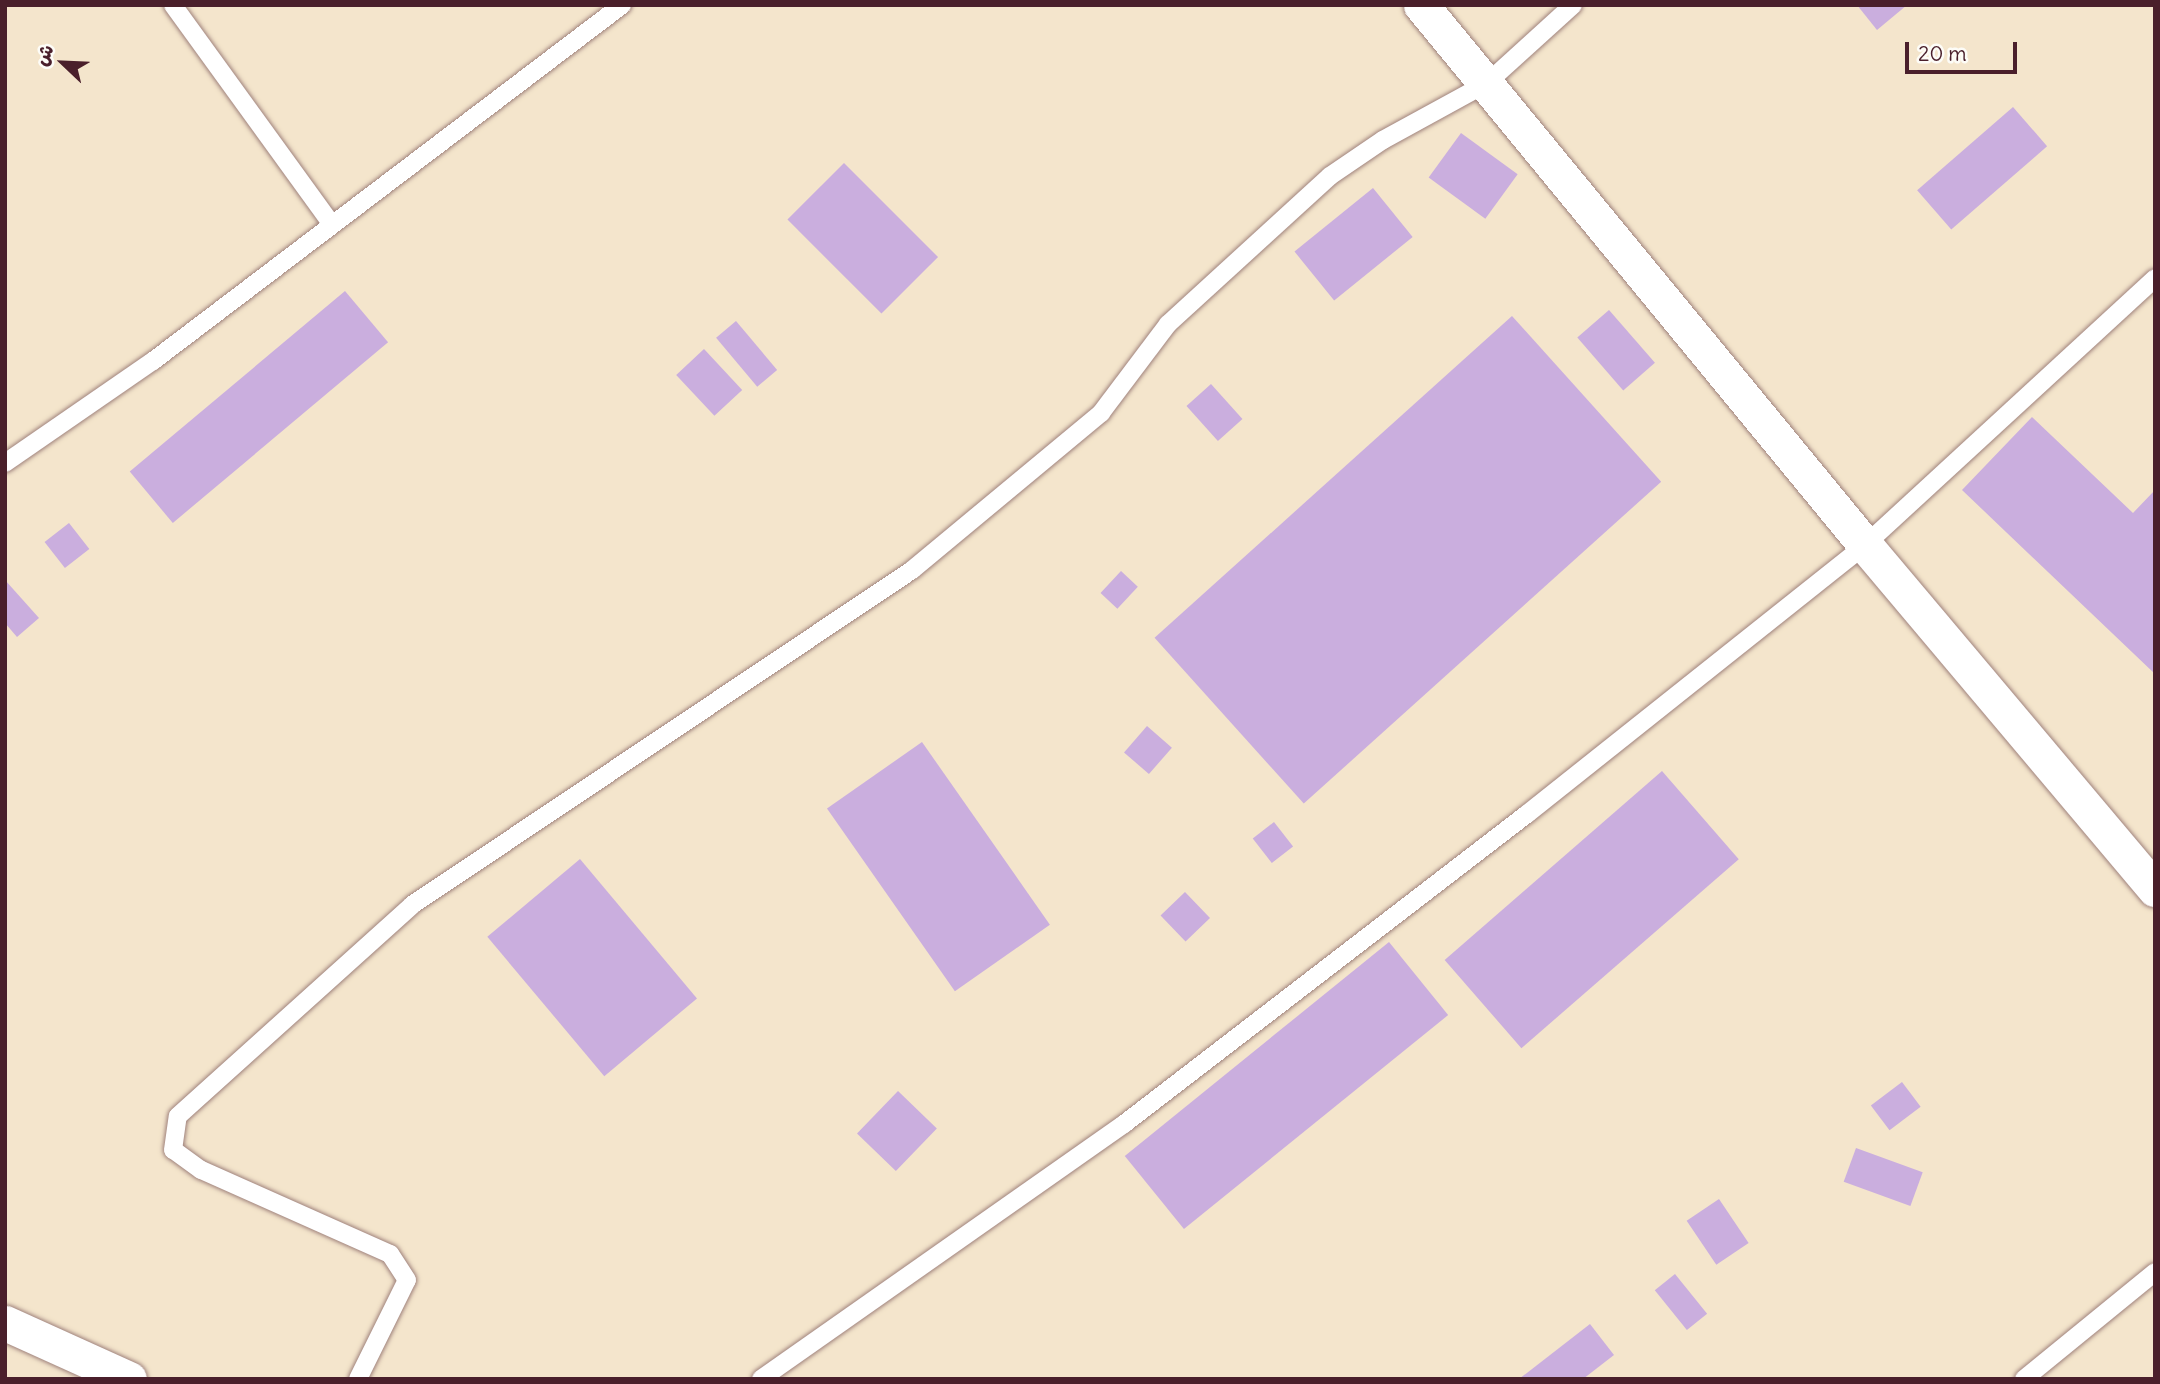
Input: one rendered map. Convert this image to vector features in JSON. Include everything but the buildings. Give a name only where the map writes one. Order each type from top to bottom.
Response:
[{"type":"street","points":[[1421,5],[1864,545],[2155,889]]},
{"type":"street","points":[[5,1323],[129,1379]]},
{"type":"lane","points":[[173,5],[332,225]]},
{"type":"lane","points":[[5,463],[153,361],[622,5]]},
{"type":"lane","points":[[358,1379],[407,1280],[390,1254],[201,1170],[173,1150],[178,1116],[412,905],[912,570],[1101,413],[1168,324],[1330,176],[1383,140],[1487,83],[1573,5]]},
{"type":"lane","points":[[761,1379],[1124,1124],[1527,814],[1864,545],[2155,278]]},
{"type":"lane","points":[[2024,1379],[2155,1272]]}]
